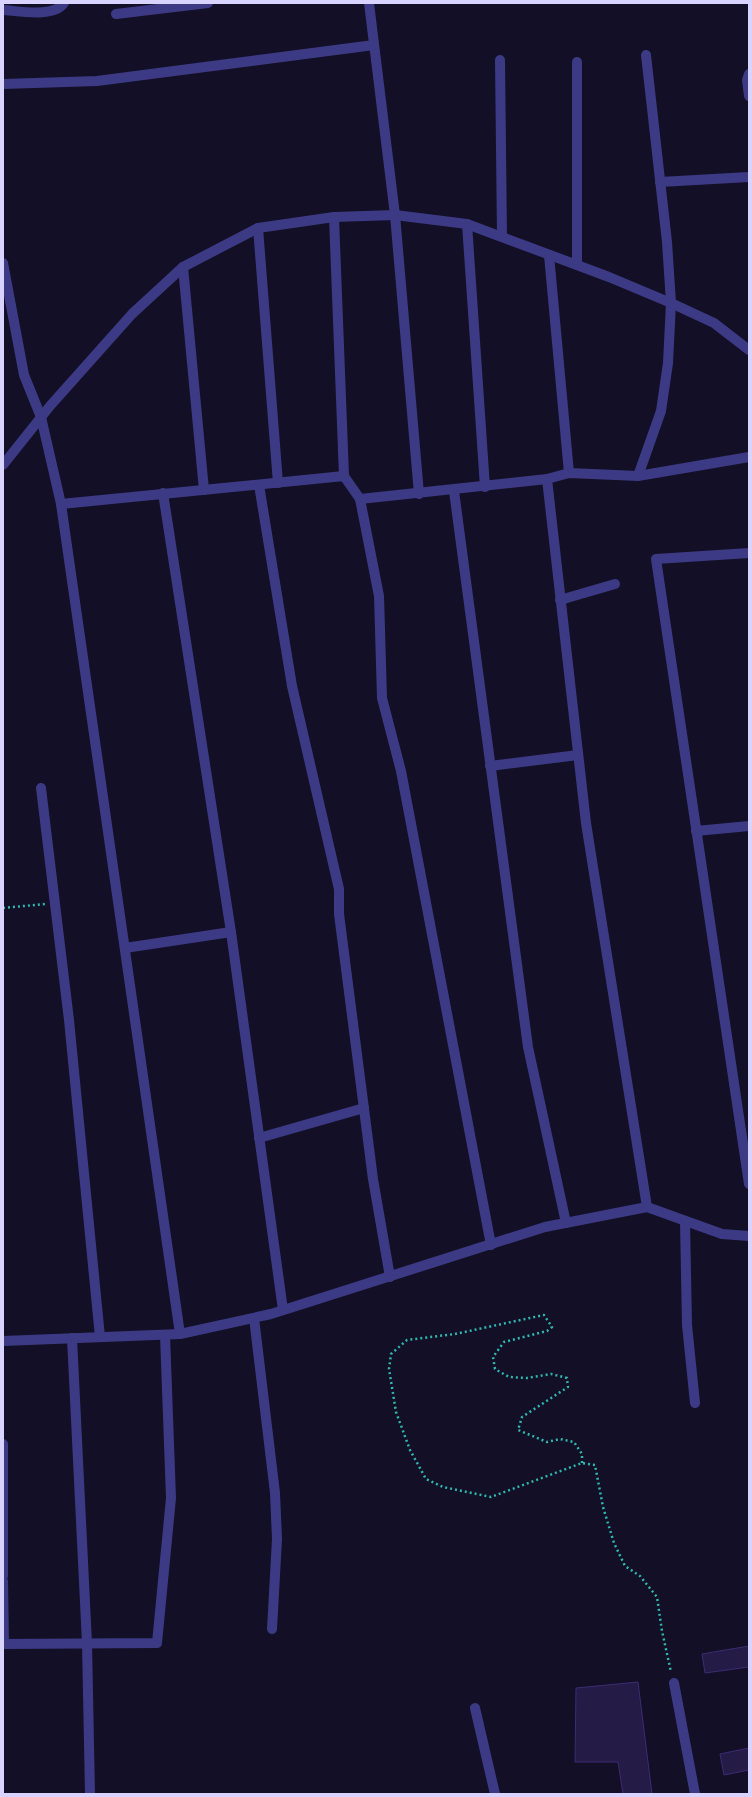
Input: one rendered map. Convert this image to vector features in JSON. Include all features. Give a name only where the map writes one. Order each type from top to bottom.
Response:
[{"type":"street","points":[[3,10],[50,13],[61,8],[64,3]]},
{"type":"street","points":[[116,14],[208,3]]},
{"type":"street","points":[[369,3],[395,215],[419,494]]},
{"type":"street","points":[[3,84],[97,81],[374,45]]},
{"type":"street","points":[[638,476],[661,411],[668,363],[671,303],[667,242],[646,55]]},
{"type":"street","points":[[500,60],[502,237]]},
{"type":"street","points":[[577,62],[577,265]]},
{"type":"street","points":[[749,74],[747,80],[749,96]]},
{"type":"street","points":[[660,182],[749,177]]},
{"type":"street","points":[[3,465],[41,417],[132,314],[182,267],[258,228],[334,217],[395,215],[467,224],[549,256],[577,265],[671,303],[714,323],[749,350]]},
{"type":"street","points":[[334,217],[344,476],[360,499],[379,596],[382,698],[401,771],[491,1245]]},
{"type":"street","points":[[467,224],[486,487]]},
{"type":"street","points":[[258,228],[278,483]]},
{"type":"street","points":[[549,256],[569,473]]},
{"type":"street","points":[[3,263],[24,375],[41,417],[61,504],[180,1334]]},
{"type":"street","points":[[182,267],[204,490]]},
{"type":"street","points":[[360,499],[486,487],[547,479],[569,473],[638,476],[749,457]]},
{"type":"street","points":[[61,504],[344,476]]},
{"type":"street","points":[[547,479],[586,823],[647,1207]]},
{"type":"street","points":[[258,485],[292,686],[339,889],[339,914],[373,1179],[390,1277]]},
{"type":"street","points":[[454,490],[528,1047],[566,1223]]},
{"type":"street","points":[[163,493],[231,932],[283,1310]]},
{"type":"street","points":[[749,553],[656,559],[749,1184]]},
{"type":"street","points":[[560,600],[615,584]]},
{"type":"street","points":[[490,766],[578,755]]},
{"type":"street","points":[[41,788],[69,1020],[100,1337]]},
{"type":"street","points":[[696,831],[749,826]]},
{"type":"street","points":[[125,948],[231,932]]},
{"type":"street","points":[[259,1138],[364,1108]]},
{"type":"street","points":[[3,1341],[180,1334],[254,1318],[283,1310],[545,1227],[647,1207],[722,1234],[749,1236]]},
{"type":"street","points":[[685,1221],[687,1325],[695,1403]]},
{"type":"street","points":[[254,1318],[275,1493],[277,1539],[272,1629]]},
{"type":"street","points":[[3,1581],[4,1644],[156,1643],[171,1498],[165,1335]]},
{"type":"street","points":[[72,1338],[87,1643],[90,1794]]},
{"type":"street","points":[[3,1444],[3,1576]]},
{"type":"street","points":[[674,1683],[695,1794]]},
{"type":"street","points":[[475,1708],[494,1794]]},
{"type":"path","points":[[3,908],[55,903]]},
{"type":"path","points":[[582,1464],[582,1454],[574,1442],[560,1439],[548,1442],[518,1430],[522,1417],[568,1387],[567,1378],[550,1374],[528,1378],[509,1377],[495,1369],[493,1357],[504,1342],[547,1331],[552,1326],[544,1315],[462,1333],[407,1340],[391,1354],[390,1370],[396,1412],[410,1450],[426,1479],[443,1488],[491,1497],[582,1464],[595,1465],[603,1507],[614,1543],[625,1566],[640,1576],[657,1597],[662,1631],[674,1683]]},
{"type":"building","points":[[749,1646],[749,1667],[705,1673],[702,1654]]},
{"type":"building","points":[[638,1682],[652,1794],[623,1794],[618,1762],[575,1762],[576,1688]]},
{"type":"building","points":[[749,1748],[749,1770],[724,1775],[720,1754]]}]
